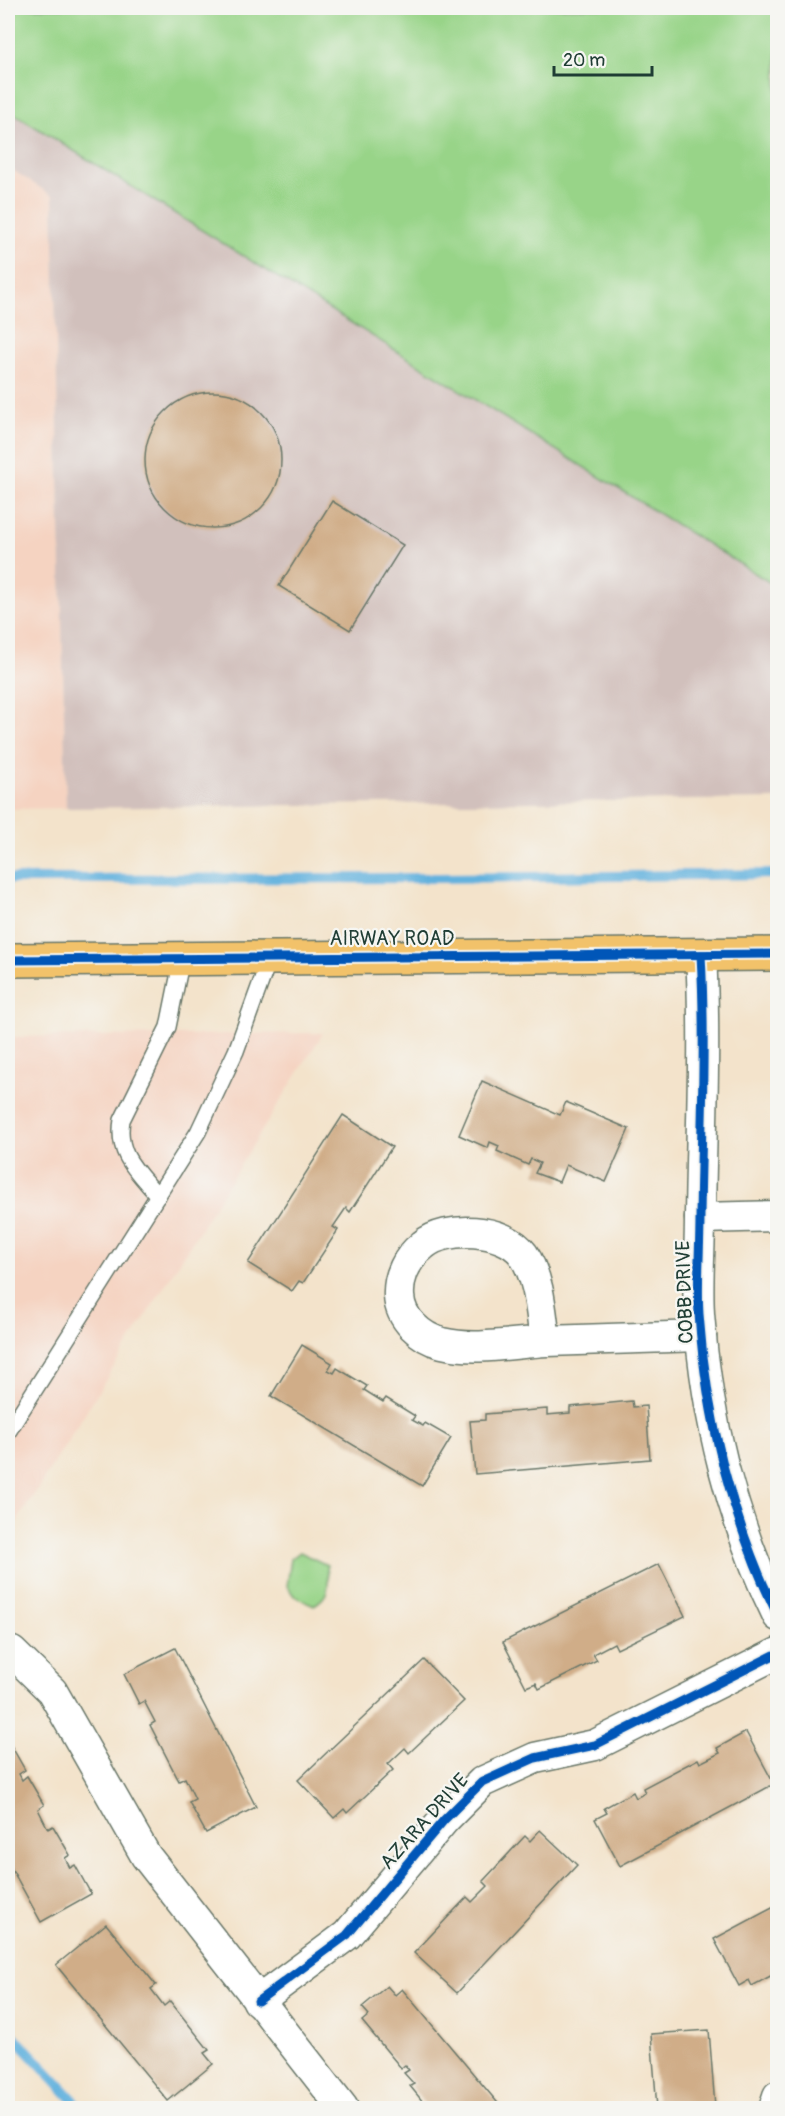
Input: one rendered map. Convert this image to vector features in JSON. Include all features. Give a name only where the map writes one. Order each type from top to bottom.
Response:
[{"type":"main road","name":"AIRWAY ROAD","points":[[8,960],[777,954]]},
{"type":"street","name":"COBB DRIVE","points":[[701,955],[704,1015],[699,1312],[701,1336],[707,1384],[721,1457],[742,1528],[777,1616]]},
{"type":"street","points":[[700,1218],[777,1216]]},
{"type":"street","points":[[545,1341],[533,1273],[522,1252],[505,1238],[484,1232],[463,1232],[442,1236],[424,1243],[409,1259],[400,1278],[399,1299],[405,1317],[419,1332],[441,1342],[473,1347],[545,1341],[701,1336]]},
{"type":"street","points":[[12,1652],[52,1691],[146,1856],[343,2109]]},
{"type":"street","name":"AZARA DRIVE","points":[[258,2001],[347,1935],[444,1820],[482,1782],[535,1758],[595,1745],[777,1653]]},
{"type":"street","points":[[774,2109],[777,2096]]},
{"type":"lane","points":[[8,1432],[198,1132],[236,1051],[270,957]]},
{"type":"lane","points":[[158,1196],[127,1159],[120,1134],[122,1120],[168,1027],[182,958]]},
{"type":"shaded area","points":[[8,110],[777,587],[777,799],[66,808],[53,196],[8,167]]},
{"type":"shaded area","points":[[8,167],[53,195],[66,808],[8,809]]},
{"type":"shaded area","points":[[323,1033],[8,1536],[8,1037]]},
{"type":"green space","points":[[8,8],[777,8],[777,587],[8,110]]},
{"type":"green space","points":[[300,1552],[327,1565],[328,1588],[324,1597],[314,1605],[294,1596],[287,1586],[291,1559]]},
{"type":"building","points":[[213,392],[239,397],[251,403],[261,412],[270,422],[276,434],[281,460],[276,486],[270,498],[261,508],[251,517],[239,523],[213,528],[187,523],[175,517],[165,508],[156,498],[150,486],[145,460],[150,434],[156,422],[165,412],[175,403],[187,397]]},
{"type":"building","points":[[332,501],[403,545],[350,630],[279,586]]},
{"type":"building","points":[[482,1081],[560,1115],[566,1102],[629,1129],[606,1182],[566,1165],[559,1182],[535,1173],[540,1163],[531,1159],[528,1165],[497,1151],[499,1146],[490,1142],[488,1148],[459,1135]]},
{"type":"building","points":[[343,1115],[392,1147],[350,1212],[346,1208],[333,1227],[338,1230],[303,1283],[299,1281],[292,1291],[248,1263]]},
{"type":"building","points":[[302,1345],[332,1363],[328,1370],[334,1373],[337,1368],[367,1386],[364,1390],[383,1402],[386,1398],[415,1416],[412,1420],[423,1426],[425,1423],[451,1438],[422,1486],[271,1396]]},
{"type":"building","points":[[632,1401],[633,1407],[646,1406],[650,1459],[475,1474],[470,1421],[485,1420],[485,1414],[547,1409],[547,1415],[570,1413],[570,1407]]},
{"type":"building","points":[[659,1564],[685,1616],[617,1649],[614,1643],[593,1654],[597,1660],[539,1689],[536,1683],[526,1687],[503,1642]]},
{"type":"building","points":[[175,1648],[256,1807],[206,1833],[189,1802],[195,1799],[185,1778],[179,1781],[150,1725],[155,1722],[144,1701],[139,1704],[124,1674]]},
{"type":"building","points":[[424,1660],[464,1701],[409,1753],[405,1748],[388,1764],[393,1770],[347,1813],[344,1809],[334,1818],[298,1780]]},
{"type":"building","points":[[746,1732],[774,1784],[620,1866],[595,1819],[607,1813],[604,1808],[633,1792],[636,1798],[645,1793],[643,1788],[698,1759],[700,1763],[720,1753],[717,1748]]},
{"type":"building","points":[[8,1740],[25,1770],[19,1774],[22,1780],[27,1776],[44,1805],[38,1809],[48,1829],[53,1826],[70,1855],[65,1858],[70,1868],[75,1865],[91,1894],[41,1922],[8,1862]]},
{"type":"building","points":[[540,1830],[577,1865],[457,1993],[414,1953],[467,1897],[472,1902],[488,1886],[483,1881],[525,1836],[530,1841]]},
{"type":"building","points":[[778,1905],[778,1972],[752,1986],[749,1980],[739,1986],[714,1939]]},
{"type":"building","points":[[106,1924],[156,1985],[151,1989],[164,2006],[170,2001],[209,2050],[204,2053],[213,2064],[168,2101],[56,1965]]},
{"type":"building","points":[[387,1986],[395,1995],[402,1989],[502,2108],[428,2108],[410,2086],[414,2084],[404,2073],[409,2070],[405,2065],[401,2068],[362,2021],[369,2015],[362,2007]]},
{"type":"building","points":[[709,2030],[715,2107],[657,2108],[651,2034]]},
{"type":"waterway","points":[[8,879],[440,878],[778,874]]},
{"type":"waterway","points":[[8,2030],[81,2108]]},
{"type":"cycle path","points":[[8,960],[778,954]]},
{"type":"cycle path","points":[[701,955],[703,1054],[698,1290],[703,1353],[715,1430],[724,1468],[747,1544],[778,1616]]},
{"type":"cycle path","points":[[258,2001],[347,1935],[444,1820],[482,1782],[535,1758],[595,1745],[778,1653]]}]
